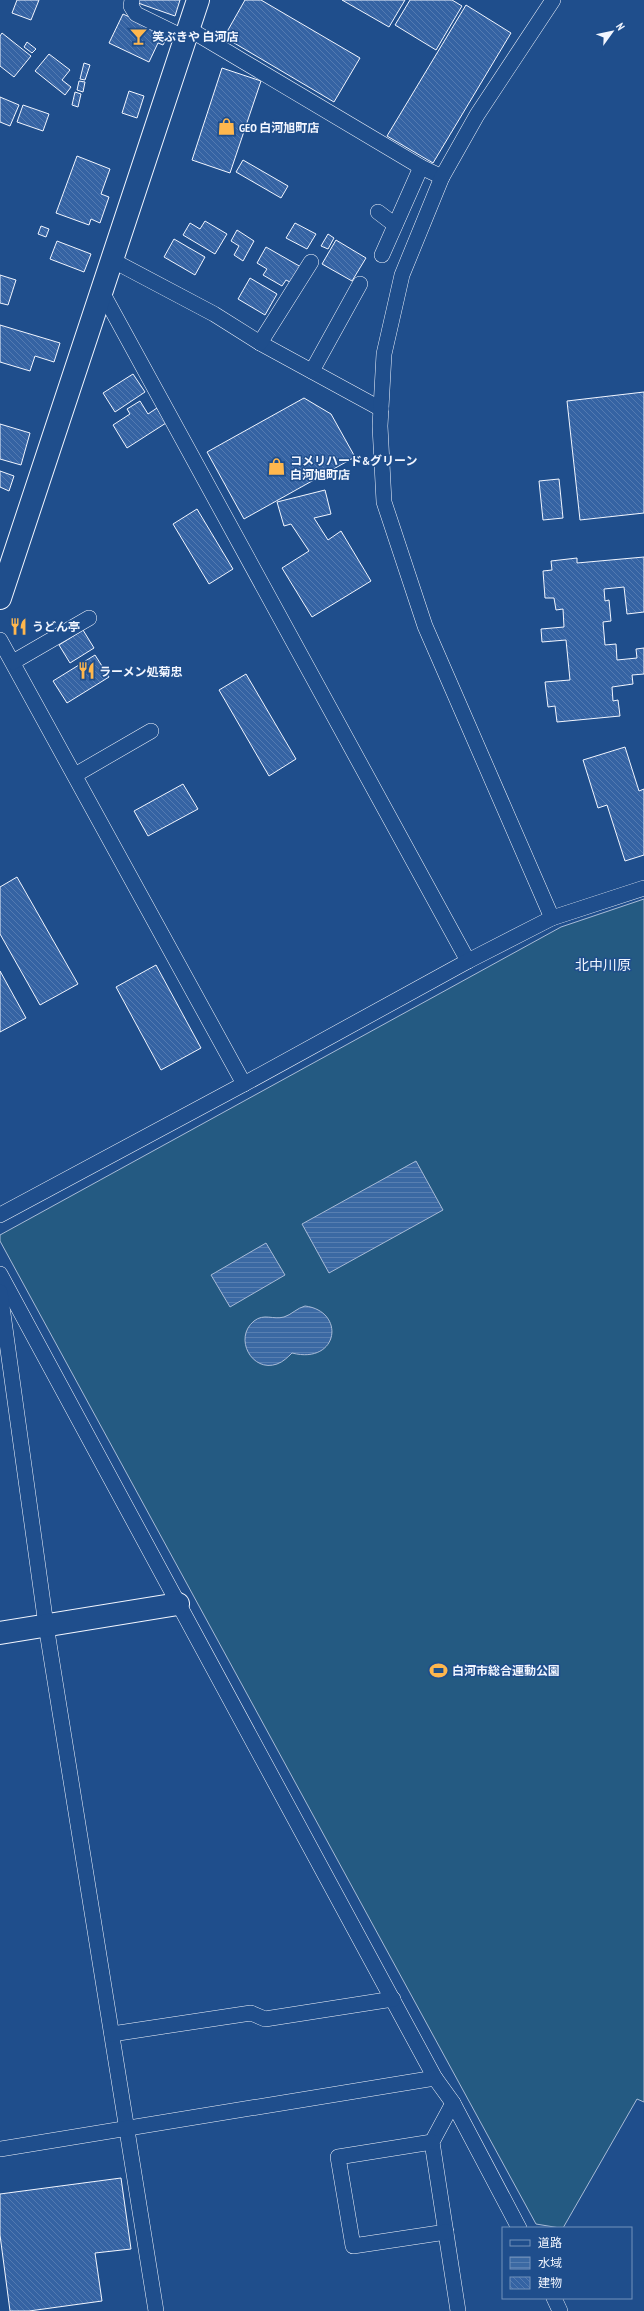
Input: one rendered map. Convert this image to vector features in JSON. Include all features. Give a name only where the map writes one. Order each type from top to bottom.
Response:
[{"type":"street","points":[[132,0],[131,6],[136,14],[187,33],[421,167],[442,177]]},
{"type":"street","points":[[1,589],[102,292],[198,0]]},
{"type":"street","points":[[552,918],[425,626],[384,502],[380,426],[384,354],[402,275],[442,177],[477,115],[553,0]]},
{"type":"street","points":[[382,255],[421,167]]},
{"type":"street","points":[[378,212],[395,225]]},
{"type":"street","points":[[112,260],[214,314],[260,343],[381,409]]},
{"type":"street","points":[[260,343],[311,262]]},
{"type":"street","points":[[312,371],[360,284]]},
{"type":"street","points":[[102,292],[468,961]]},
{"type":"street","points":[[13,662],[89,618]]},
{"type":"street","points":[[0,640],[244,1084]]},
{"type":"street","points":[[75,775],[151,730]]},
{"type":"street","points":[[0,1215],[244,1084],[468,961],[552,918],[644,888]]},
{"type":"street","points":[[0,1274],[435,2078],[453,2104],[518,2227]]},
{"type":"street","points":[[0,1292],[46,1625],[128,2127],[156,2311]]},
{"type":"street","points":[[0,1633],[178,1604]]},
{"type":"street","points":[[112,2034],[251,2013],[265,2019],[393,1999]]},
{"type":"street","points":[[0,2149],[435,2078]]},
{"type":"street","points":[[453,2104],[432,2142],[458,2311]]},
{"type":"street","points":[[432,2142],[338,2157],[353,2246],[446,2232]]},
{"type":"street","points":[[554,2299],[560,2311]]},
{"type":"shaded area","name":"白河市総合運動公園","points":[[644,899],[644,2102],[637,2099],[564,2227],[554,2227],[536,2224],[0,1241],[0,1235],[561,927]]},
{"type":"water","points":[[416,1161],[443,1210],[329,1273],[302,1224]]},
{"type":"water","points":[[266,1243],[285,1275],[230,1307],[211,1275]]},
{"type":"water","points":[[305,1306],[318,1310],[327,1317],[331,1326],[332,1336],[328,1345],[320,1351],[308,1355],[292,1353],[277,1364],[268,1365],[253,1359],[245,1344],[245,1336],[248,1328],[254,1321],[261,1317],[284,1317]]},
{"type":"building","points":[[17,0],[39,0],[31,20],[12,13]]},
{"type":"building","points":[[139,0],[180,0],[175,16],[138,3]]},
{"type":"building","points":[[245,0],[261,0],[360,58],[334,102],[224,37]]},
{"type":"building","points":[[342,0],[405,0],[389,27]]},
{"type":"building","points":[[410,0],[452,0],[462,6],[436,50],[395,25]]},
{"type":"building","points":[[466,5],[511,33],[433,163],[387,136]]},
{"type":"building","points":[[123,14],[168,35],[163,45],[158,43],[149,62],[109,43]]},
{"type":"building","points":[[2,33],[31,56],[14,77],[0,66],[0,36]]},
{"type":"building","points":[[27,42],[36,49],[32,53],[24,47]]},
{"type":"building","points":[[49,54],[70,70],[62,80],[71,87],[65,95],[35,71]]},
{"type":"building","points":[[84,63],[90,65],[85,80],[80,79]]},
{"type":"building","points":[[222,68],[261,81],[230,173],[192,160]]},
{"type":"building","points":[[79,81],[85,82],[83,92],[77,90]]},
{"type":"building","points":[[129,91],[144,96],[137,118],[122,113]]},
{"type":"building","points":[[75,92],[81,94],[78,107],[72,105]]},
{"type":"building","points":[[0,97],[19,105],[10,126],[0,122]]},
{"type":"building","points":[[23,105],[49,114],[43,131],[17,122]]},
{"type":"building","points":[[77,156],[110,169],[101,194],[109,197],[100,223],[91,219],[89,225],[56,213]]},
{"type":"building","points":[[243,160],[288,186],[281,198],[236,172]]},
{"type":"building","points":[[205,221],[227,234],[215,254],[183,235],[190,223],[200,229]]},
{"type":"building","points":[[295,223],[316,234],[307,249],[286,238]]},
{"type":"building","points":[[41,226],[49,229],[46,237],[38,234]]},
{"type":"building","points":[[237,230],[254,241],[243,261],[234,255],[239,246],[231,241]]},
{"type":"building","points":[[328,234],[334,238],[328,249],[321,246]]},
{"type":"building","points":[[174,239],[205,257],[195,275],[164,257]]},
{"type":"building","points":[[336,240],[366,258],[352,281],[322,264]]},
{"type":"building","points":[[57,241],[91,254],[84,272],[50,259]]},
{"type":"building","points":[[266,247],[301,267],[292,283],[286,280],[282,286],[263,275],[267,269],[257,263]]},
{"type":"building","points":[[0,275],[16,280],[8,305],[0,303]]},
{"type":"building","points":[[250,278],[277,294],[265,315],[238,299]]},
{"type":"building","points":[[0,325],[60,343],[54,362],[35,356],[30,371],[0,362]]},
{"type":"building","points":[[133,374],[145,392],[115,412],[103,393]]},
{"type":"building","points":[[644,392],[644,513],[580,520],[567,401]]},
{"type":"building","points":[[304,398],[331,414],[355,457],[244,519],[207,452]]},
{"type":"building","points":[[140,401],[148,414],[157,408],[166,423],[127,448],[113,425],[130,414],[127,409]]},
{"type":"building","points":[[0,424],[30,433],[21,465],[0,459]]},
{"type":"building","points":[[0,471],[14,476],[9,491],[0,487]]},
{"type":"building","points":[[559,479],[563,518],[543,520],[539,481]]},
{"type":"building","points":[[325,490],[331,514],[314,518],[328,540],[341,531],[371,581],[312,617],[282,568],[309,551],[291,524],[284,526],[277,502]]},
{"type":"building","points":[[197,509],[233,569],[209,584],[173,524]]},
{"type":"building","points":[[644,557],[644,612],[627,614],[624,587],[604,589],[605,601],[609,600],[611,621],[603,622],[605,645],[616,644],[617,660],[637,658],[636,649],[644,648],[644,674],[632,675],[633,684],[612,687],[613,701],[618,700],[620,716],[557,722],[555,706],[548,707],[545,682],[570,680],[566,640],[542,642],[541,629],[564,627],[563,609],[556,610],[554,598],[545,598],[543,571],[552,570],[551,561],[577,558],[577,563]]},
{"type":"building","points":[[83,630],[94,648],[70,663],[59,645]]},
{"type":"building","points":[[95,655],[109,677],[67,703],[53,681]]},
{"type":"building","points":[[246,674],[296,759],[269,776],[219,690]]},
{"type":"building","points":[[625,747],[639,791],[644,789],[644,855],[625,861],[607,805],[598,808],[583,760]]},
{"type":"building","points":[[183,784],[198,809],[148,836],[134,811]]},
{"type":"building","points":[[17,877],[78,984],[40,1005],[0,934],[0,887]]},
{"type":"building","points":[[156,965],[201,1048],[161,1070],[116,987]]},
{"type":"building","points":[[0,971],[26,1018],[0,1032]]},
{"type":"building","points":[[121,2178],[131,2249],[95,2253],[102,2301],[29,2311],[10,2311],[0,2235],[0,2194]]},
{"type":"place","name":"笑ぶきや 白河店","points":[[139,36]]},
{"type":"place","name":"GEO 白河旭町店","points":[[226,127]]},
{"type":"place","name":"コメリハード&グリーン 白河旭町店","points":[[277,467]]},
{"type":"place","name":"うどん亭","points":[[19,626]]},
{"type":"place","name":"ラーメン処菊忠","points":[[86,671]]},
{"type":"place","name":"白河市総合運動公園","points":[[439,1670]]},
{"type":"district","name":"北中川原","points":[[603,965]]}]
